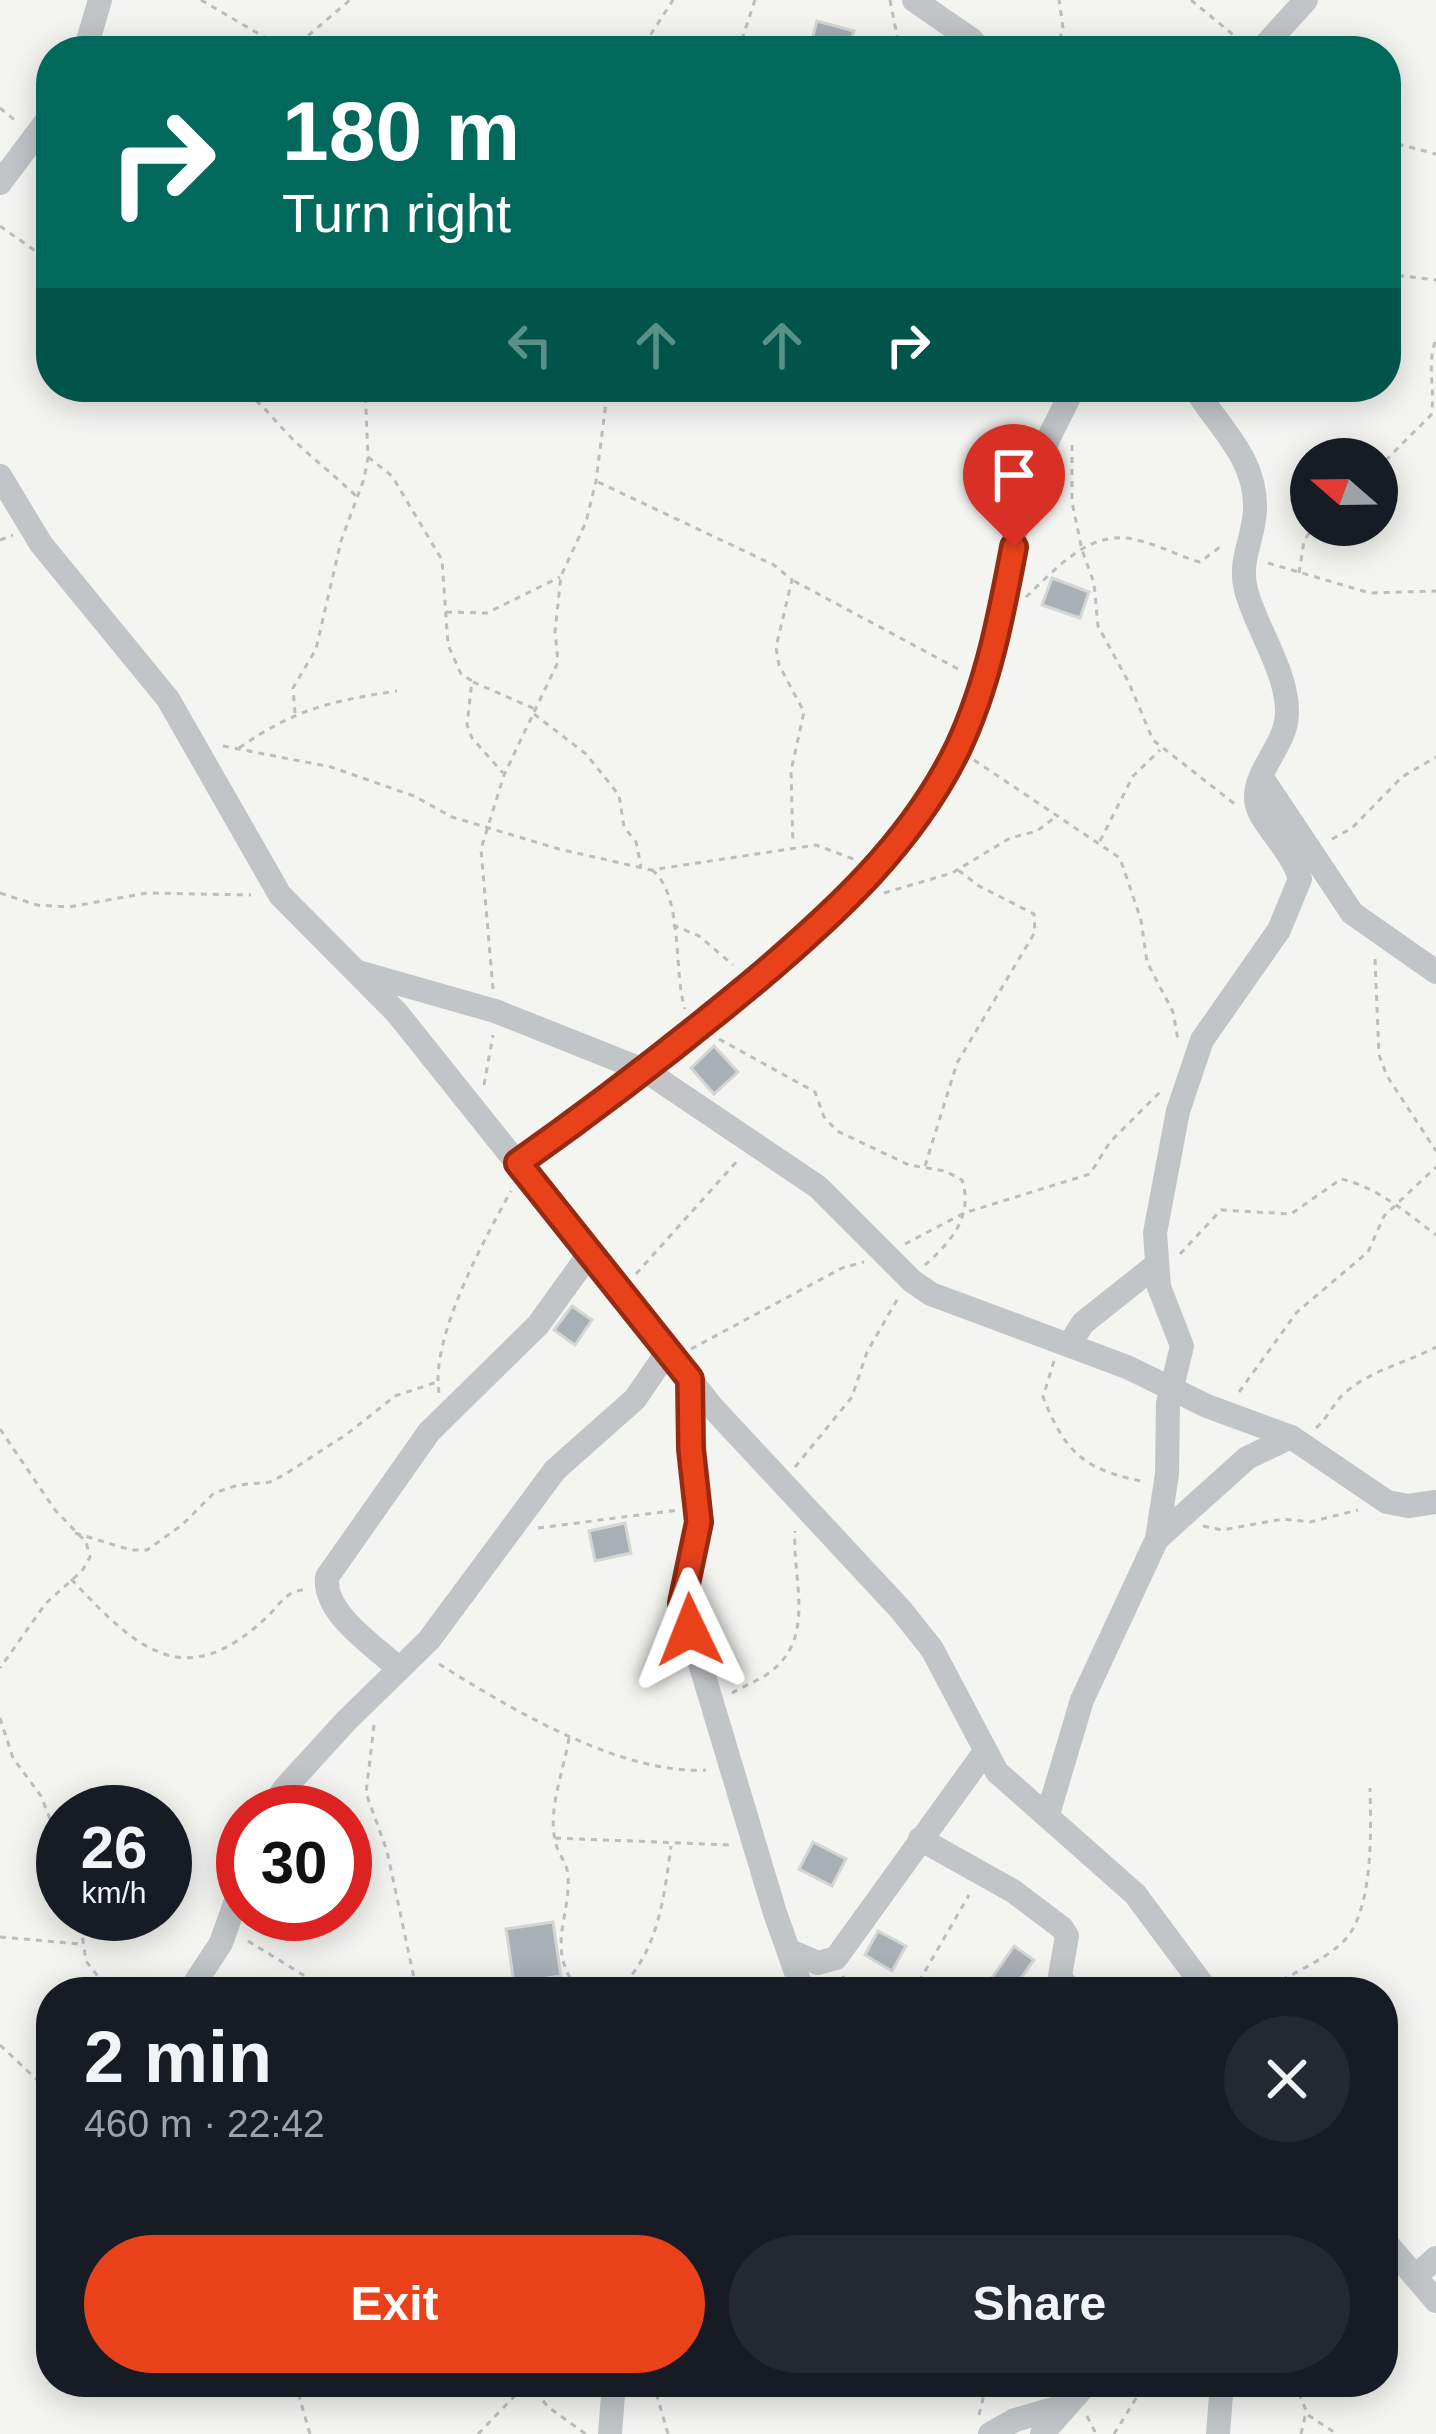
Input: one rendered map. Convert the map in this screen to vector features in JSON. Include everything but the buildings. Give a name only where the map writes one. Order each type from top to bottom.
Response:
[{"type":"street","points":[[90,36],[100,0]]},
{"type":"street","points":[[914,0],[966,36]]},
{"type":"street","points":[[1264,36],[1306,0]]},
{"type":"street","points":[[0,183],[36,135]]},
{"type":"street","points":[[520,1166],[697,1030],[852,896],[916,817],[958,748],[983,681],[1025,494],[1067,402]]},
{"type":"street","points":[[1048,1814],[1082,1700],[1157,1539],[1166,1487],[1166,1421],[1182,1346],[1163,1301],[1165,1265],[1156,1233],[1169,1156],[1194,1058],[1212,1024],[1279,931],[1300,879],[1295,862],[1264,820],[1256,795],[1288,713],[1266,636],[1245,585],[1255,496],[1244,456],[1205,402]]},
{"type":"street","points":[[0,476],[41,544],[168,699],[277,890],[397,1013],[690,1379],[932,1649],[998,1772],[1136,1894],[1197,1977]]},
{"type":"street","points":[[1262,778],[1352,913],[1436,972]]},
{"type":"street","points":[[356,971],[495,1011],[646,1071],[818,1187],[898,1266],[954,1306],[1065,1343],[1296,1440],[1387,1502],[1408,1507],[1436,1502]]},
{"type":"street","points":[[408,1660],[338,1612],[327,1595],[327,1577],[351,1538],[449,1410],[538,1325],[590,1253]]},
{"type":"street","points":[[1065,1343],[1083,1323],[1165,1265]]},
{"type":"street","points":[[288,1785],[408,1660],[508,1537],[555,1470],[635,1399],[670,1354]]},
{"type":"street","points":[[690,1379],[697,1542],[682,1603],[798,1977]]},
{"type":"street","points":[[1157,1539],[1247,1458],[1296,1440]]},
{"type":"street","points":[[790,1951],[818,1963],[836,1958],[984,1753]]},
{"type":"street","points":[[920,1839],[982,1872],[1062,1928],[1066,1936],[1061,1977]]},
{"type":"street","points":[[198,1977],[218,1941]]},
{"type":"street","points":[[1398,2255],[1436,2301]]},
{"type":"street","points":[[1417,2275],[1436,2258]]},
{"type":"street","points":[[610,2434],[613,2397]]},
{"type":"street","points":[[1042,2434],[1074,2397]]},
{"type":"street","points":[[1218,2434],[1221,2397]]},
{"type":"street","points":[[984,2425],[1067,2404]]},
{"type":"path","points":[[201,0],[263,36]]},
{"type":"path","points":[[307,36],[350,0]]},
{"type":"path","points":[[743,36],[754,0]]},
{"type":"path","points":[[890,0],[897,36]]},
{"type":"path","points":[[1059,0],[1061,36]]},
{"type":"path","points":[[1191,0],[1245,36]]},
{"type":"path","points":[[649,36],[674,1]]},
{"type":"path","points":[[1401,144],[1436,154]]},
{"type":"path","points":[[0,226],[36,251]]},
{"type":"path","points":[[1401,276],[1436,280]]},
{"type":"path","points":[[1398,448],[1431,415],[1430,360],[1436,339]]},
{"type":"path","points":[[258,402],[359,500]]},
{"type":"path","points":[[295,713],[293,688],[316,649],[341,541],[359,500],[368,457],[366,402]]},
{"type":"path","points":[[476,1112],[491,1052],[495,1011],[481,855],[504,775],[558,662],[555,631],[561,576],[586,522],[606,402]]},
{"type":"path","points":[[1068,402],[1072,502],[1094,583],[1098,626],[1153,740],[1230,802],[1264,820]]},
{"type":"path","points":[[368,457],[392,476],[442,560],[448,645],[456,665],[472,681],[534,711],[586,754],[619,795],[624,827],[636,842],[642,868]]},
{"type":"path","points":[[596,482],[774,565],[792,580],[983,681]]},
{"type":"path","points":[[1001,617],[1071,555],[1095,541],[1132,538],[1200,562],[1227,542],[1247,544],[1299,573],[1370,593],[1436,591]]},
{"type":"path","points":[[1299,573],[1303,546]]},
{"type":"path","points":[[445,612],[487,613],[561,576]]},
{"type":"path","points":[[792,580],[776,646],[779,665],[804,712],[791,770],[794,847]]},
{"type":"path","points":[[472,681],[467,725],[472,738],[504,775]]},
{"type":"path","points":[[237,749],[295,713],[398,691]]},
{"type":"path","points":[[187,738],[331,767],[414,796],[452,817],[651,870],[816,845],[877,867]]},
{"type":"path","points":[[958,748],[1120,858],[1141,920],[1147,962],[1173,1012],[1178,1046]]},
{"type":"path","points":[[1100,843],[1132,776],[1162,748]]},
{"type":"path","points":[[1309,851],[1352,829],[1402,777],[1436,757]]},
{"type":"path","points":[[852,896],[889,893],[958,870],[1010,838],[1037,831],[1058,815]]},
{"type":"path","points":[[651,870],[666,888],[678,946],[676,976],[697,1030],[815,1092],[824,1117],[837,1131],[909,1165],[945,1172],[962,1180],[965,1191],[964,1213],[952,1239],[898,1266],[842,1268],[670,1354]]},
{"type":"path","points":[[924,1168],[957,1063],[1035,932],[1034,914],[958,870]]},
{"type":"path","points":[[0,893],[37,905],[69,907],[147,893],[251,896],[277,890]]},
{"type":"path","points":[[673,925],[699,936],[753,982]]},
{"type":"path","points":[[1375,932],[1379,1055],[1387,1076],[1436,1151]]},
{"type":"path","points":[[783,1482],[852,1397],[867,1352],[887,1314],[898,1266],[909,1243],[964,1213],[1090,1174],[1110,1142],[1167,1086]]},
{"type":"path","points":[[617,1291],[754,1142]]},
{"type":"path","points":[[449,1410],[439,1394],[438,1360],[477,1253],[520,1166]]},
{"type":"path","points":[[1223,1412],[1297,1312],[1368,1252],[1380,1221],[1436,1167]]},
{"type":"path","points":[[1165,1265],[1221,1210],[1291,1214],[1341,1179],[1358,1183],[1396,1205],[1436,1235]]},
{"type":"path","points":[[1065,1343],[1043,1397],[1070,1451],[1089,1466],[1166,1487]]},
{"type":"path","points":[[1296,1440],[1330,1416],[1340,1398],[1362,1380],[1436,1347]]},
{"type":"path","points":[[75,1532],[131,1550],[146,1550],[182,1526],[214,1492],[238,1484],[270,1482],[347,1435],[395,1396],[437,1382]]},
{"type":"path","points":[[0,1430],[55,1510],[86,1542],[90,1557],[82,1571],[46,1603],[0,1668]]},
{"type":"path","points":[[1178,1520],[1222,1530],[1282,1519],[1323,1520],[1387,1502]]},
{"type":"path","points":[[508,1537],[556,1525],[697,1508]]},
{"type":"path","points":[[712,1705],[766,1675],[797,1631],[802,1605],[795,1582],[795,1529]]},
{"type":"path","points":[[71,1579],[144,1648],[181,1658],[224,1650],[295,1590],[327,1595]]},
{"type":"path","points":[[408,1660],[604,1750],[686,1770],[731,1766]]},
{"type":"path","points":[[380,1688],[366,1793],[387,1851],[414,1977]]},
{"type":"path","points":[[0,1718],[13,1758],[36,1789]]},
{"type":"path","points":[[569,1736],[554,1838],[568,1879],[560,1941],[571,1977]]},
{"type":"path","points":[[1286,1977],[1337,1947],[1355,1924],[1371,1853],[1370,1788]]},
{"type":"path","points":[[554,1838],[722,1844],[756,1850]]},
{"type":"path","points":[[629,1977],[647,1957],[671,1844]]},
{"type":"path","points":[[922,1977],[982,1872]]},
{"type":"path","points":[[0,1937],[83,1944]]},
{"type":"path","points":[[83,1941],[86,1960],[99,1977]]},
{"type":"path","points":[[249,1941],[307,1977]]},
{"type":"path","points":[[0,2045],[36,2079]]},
{"type":"path","points":[[299,2397],[310,2434]]},
{"type":"path","points":[[478,2434],[514,2397]]},
{"type":"path","points":[[540,2397],[586,2434]]},
{"type":"path","points":[[657,2397],[668,2434]]},
{"type":"path","points":[[1114,2434],[1137,2397]]},
{"type":"path","points":[[1300,2397],[1306,2412],[1337,2434]]},
{"type":"path","points":[[1301,2434],[1306,2412]]},
{"type":"route","points":[[690,1630],[682,1603],[699,1522],[690,1379],[518,1163],[693,1033],[827,920],[877,867],[916,817],[958,748],[999,630],[1014,547]]}]
